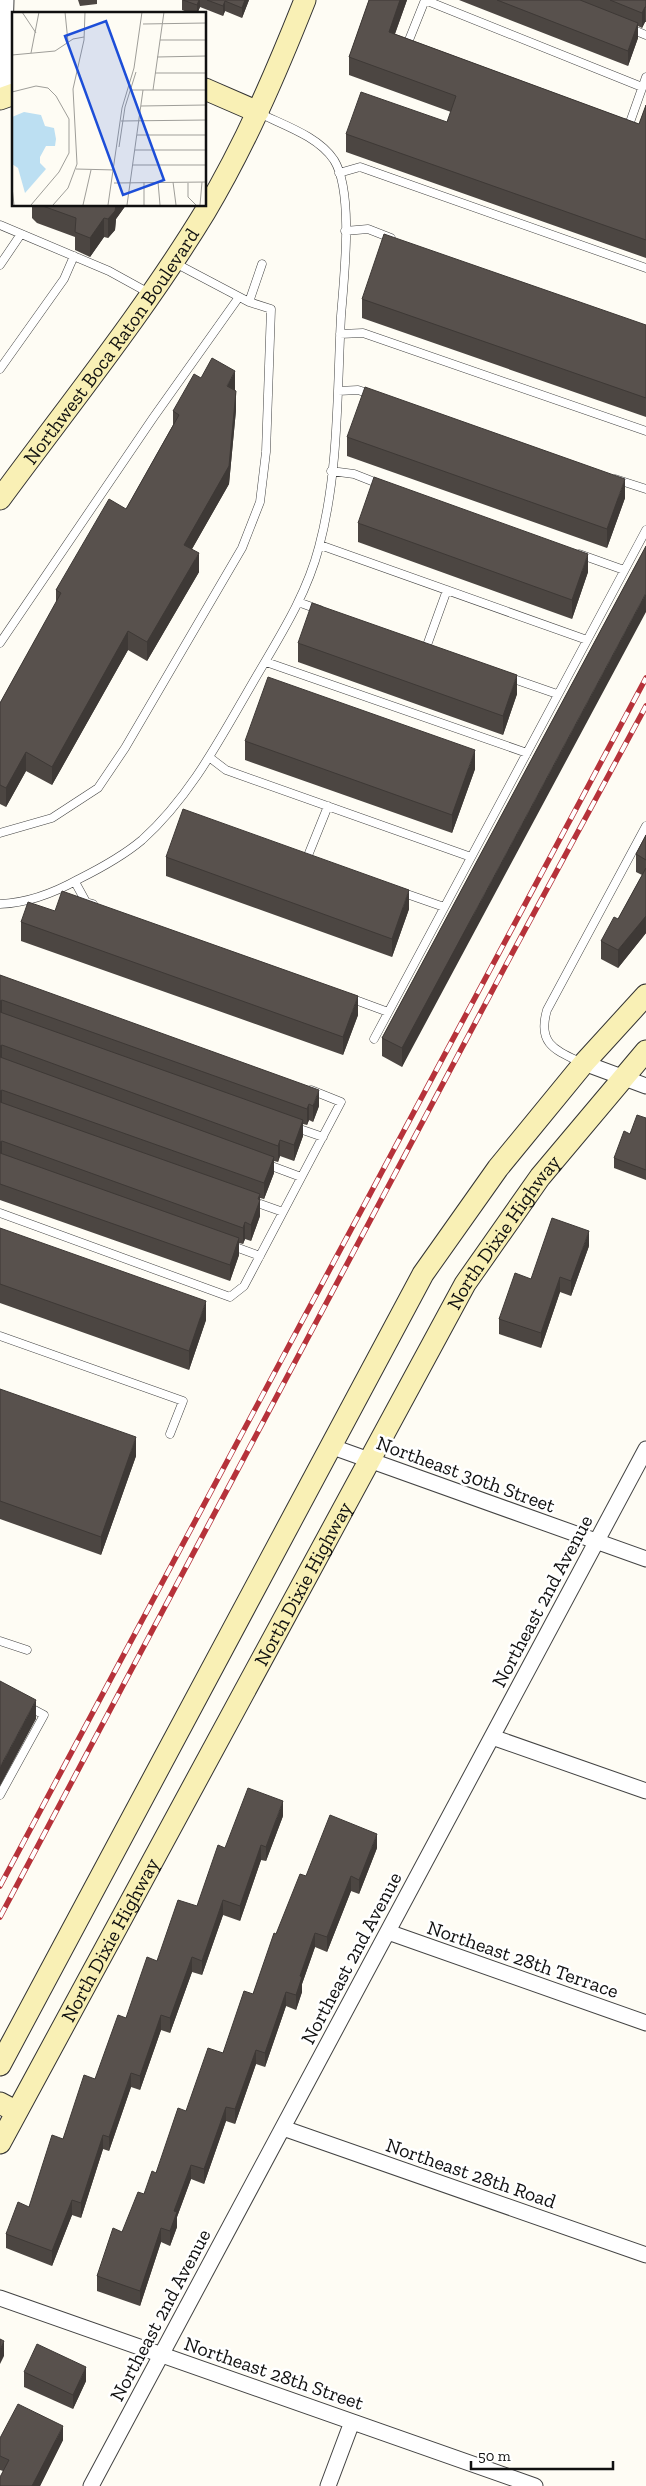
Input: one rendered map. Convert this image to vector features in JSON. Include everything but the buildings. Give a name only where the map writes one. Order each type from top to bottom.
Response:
[{"type":"main road","name":"Northwest Boca Raton Boulevard","points":[[0,499],[173,262],[205,211],[258,112],[305,0]]},
{"type":"main road","points":[[206,89],[258,112]]},
{"type":"main road","name":"North Dixie Highway","points":[[0,2065],[423,1274],[498,1168],[584,1064],[646,995]]},
{"type":"main road","name":"North Dixie Highway","points":[[0,2143],[8,2107],[369,1460],[465,1284],[540,1177],[622,1077],[646,1051]]},
{"type":"street","points":[[6,0],[4,67],[7,97]]},
{"type":"street","points":[[584,1064],[646,1086]]},
{"type":"street","name":"Northeast 30th Street","points":[[330,1446],[646,1559]]},
{"type":"street","name":"Northeast 2nd Avenue","points":[[91,2486],[646,1448]]},
{"type":"street","points":[[492,1737],[646,1791]]},
{"type":"street","name":"Northeast 28th Terrace","points":[[388,1932],[646,2023]]},
{"type":"street","name":"Northeast 28th Road","points":[[283,2128],[646,2255]]},
{"type":"street","name":"Northeast 28th Street","points":[[0,2298],[535,2486]]},
{"type":"street","points":[[328,2486],[352,2422]]},
{"type":"lane","points":[[416,48],[407,45],[425,0],[642,87]]},
{"type":"lane","points":[[620,24],[646,35]]},
{"type":"lane","points":[[620,122],[629,125],[646,77]]},
{"type":"lane","points":[[0,904],[15,904],[41,897],[109,864],[141,841],[178,803],[266,662],[309,578],[326,520],[331,471],[338,390],[345,231],[344,184],[334,160],[323,148],[304,135],[258,112]]},
{"type":"lane","points":[[339,174],[360,167],[646,268]]},
{"type":"lane","points":[[0,225],[109,271],[150,294]]},
{"type":"lane","points":[[345,231],[368,229],[396,239]]},
{"type":"lane","points":[[0,264],[21,234]]},
{"type":"lane","points":[[0,369],[64,279],[74,256]]},
{"type":"lane","points":[[0,832],[52,818],[98,788],[125,748],[242,548],[260,502],[265,460],[271,309],[248,302],[173,262]]},
{"type":"lane","points":[[248,302],[262,264]]},
{"type":"lane","points":[[0,644],[153,418],[239,297]]},
{"type":"lane","points":[[340,334],[363,333],[646,431]]},
{"type":"lane","points":[[338,390],[358,390],[385,400]]},
{"type":"lane","points":[[331,471],[354,474],[391,488]]},
{"type":"lane","points":[[606,476],[646,489]]},
{"type":"lane","points":[[374,1039],[646,530]]},
{"type":"lane","points":[[320,544],[587,640]]},
{"type":"lane","points":[[568,550],[624,570]]},
{"type":"lane","points":[[426,648],[447,590]]},
{"type":"lane","points":[[298,602],[326,612]]},
{"type":"lane","points":[[417,644],[436,651]]},
{"type":"lane","points":[[266,662],[526,753]]},
{"type":"lane","points":[[501,674],[558,694]]},
{"type":"lane","points":[[209,756],[226,770],[471,857]]},
{"type":"lane","points":[[178,803],[185,808]]},
{"type":"lane","points":[[307,858],[328,806]]},
{"type":"lane","points":[[584,1064],[560,1053],[545,1038],[544,1022],[547,1010],[646,826]]},
{"type":"lane","points":[[298,855],[316,861]]},
{"type":"lane","points":[[75,882],[86,902],[104,908]]},
{"type":"lane","points":[[390,888],[444,907]]},
{"type":"lane","points":[[342,995],[388,1012]]},
{"type":"lane","points":[[0,1213],[230,1297],[244,1286],[341,1102],[304,1088]]},
{"type":"lane","points":[[286,1124],[323,1137]]},
{"type":"lane","points":[[256,1160],[301,1177]]},
{"type":"lane","points":[[247,1199],[283,1212]]},
{"type":"lane","points":[[223,1242],[260,1256]]},
{"type":"lane","points":[[0,1336],[183,1401],[170,1434]]},
{"type":"lane","points":[[0,1641],[27,1650]]},
{"type":"lane","points":[[0,1795],[44,1715],[18,1701]]},
{"type":"railway","points":[[0,1886],[646,678]]},
{"type":"railway","points":[[0,1917],[507,963],[646,706]]}]
